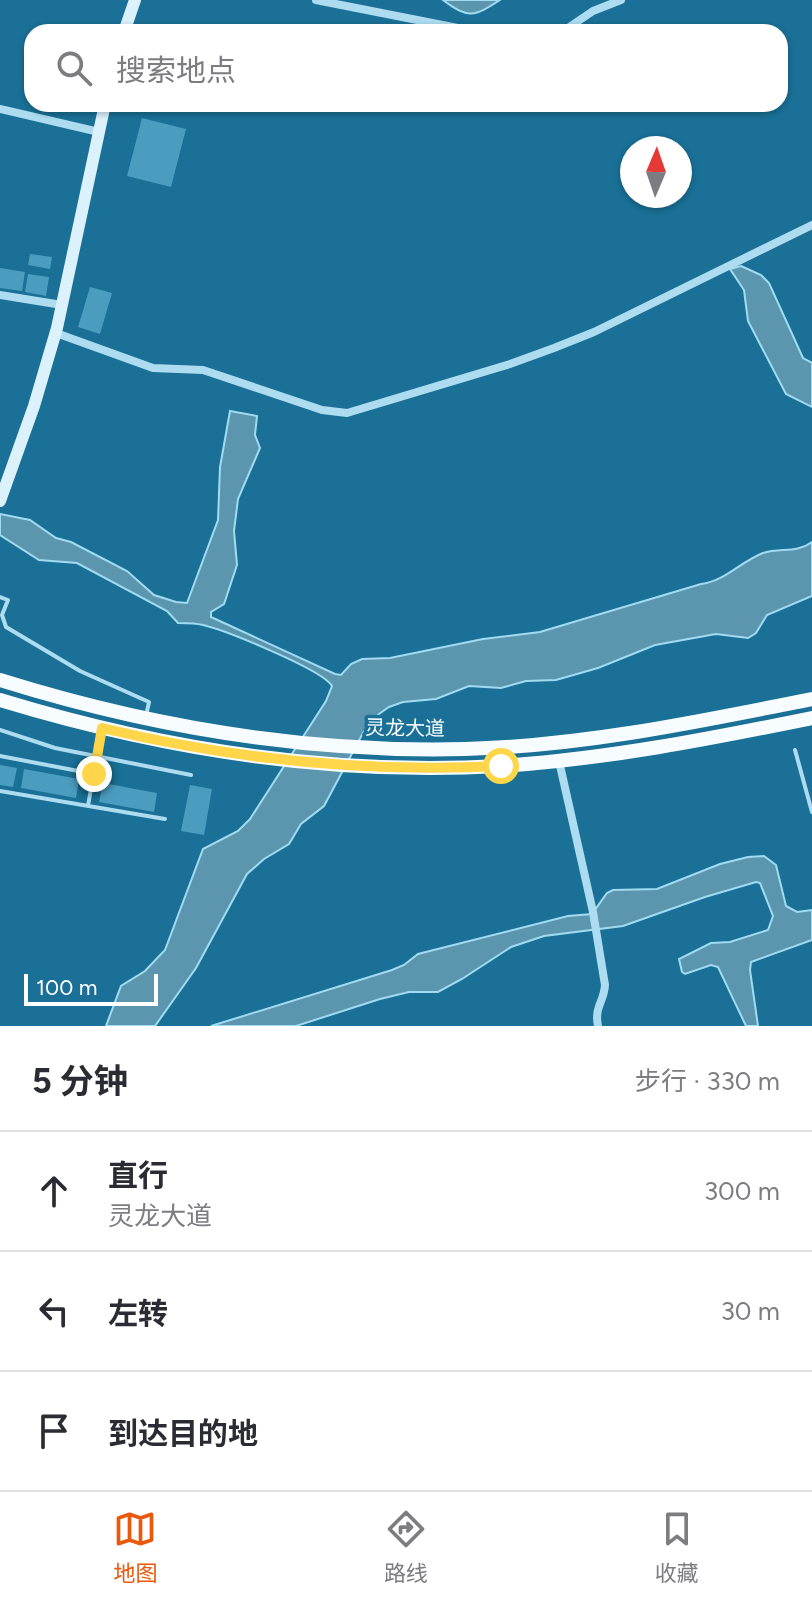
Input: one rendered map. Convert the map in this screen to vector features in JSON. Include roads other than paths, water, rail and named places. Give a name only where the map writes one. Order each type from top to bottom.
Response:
[{"type":"main road","points":[[127,24],[135,0]]},
{"type":"main road","points":[[1,498],[56,333],[103,112]]},
{"type":"main road","name":"灵龙大道","points":[[0,680],[145,718],[287,741],[367,747],[466,749],[567,742],[681,725],[812,699]]},
{"type":"main road","name":"灵龙大道","points":[[0,700],[102,728],[188,746],[360,766],[467,768],[559,761],[663,747],[812,718]]},
{"type":"street","points":[[316,0],[438,24]]},
{"type":"street","points":[[574,24],[593,11],[621,0]]},
{"type":"street","points":[[0,109],[99,132]]},
{"type":"street","points":[[56,333],[153,368],[203,370],[322,410],[347,413],[496,369],[594,332],[812,225]]},
{"type":"street","points":[[0,295],[62,305]]},
{"type":"street","points":[[559,761],[593,912],[605,985],[604,995],[596,1009],[598,1026]]},
{"type":"lane","points":[[0,597],[8,600],[2,615],[6,627],[80,671],[149,702],[145,718]]},
{"type":"lane","points":[[88,806],[102,728]]},
{"type":"lane","points":[[0,730],[55,748],[191,775]]},
{"type":"lane","points":[[795,750],[812,812]]},
{"type":"lane","points":[[0,756],[94,774]]},
{"type":"lane","points":[[0,791],[165,819]]},
{"type":"water","points":[[443,0],[500,0],[471,14]]},
{"type":"water","points":[[741,266],[761,275],[769,283],[803,358],[812,363],[812,407],[786,394],[748,321],[744,290],[730,269]]},
{"type":"water","points":[[230,411],[257,416],[255,435],[260,448],[238,499],[234,531],[237,565],[224,604],[211,612],[211,617],[335,674],[341,675],[351,664],[362,659],[390,658],[483,639],[540,632],[710,582],[763,553],[800,548],[812,542],[812,596],[767,615],[756,633],[748,638],[716,634],[655,645],[598,668],[556,680],[526,681],[501,688],[469,686],[436,699],[403,702],[389,707],[364,731],[324,806],[301,824],[289,844],[247,874],[196,968],[155,1026],[106,1026],[121,986],[145,971],[165,950],[203,849],[238,831],[250,819],[326,701],[332,686],[311,670],[251,642],[203,625],[178,623],[167,611],[77,563],[39,560],[0,535],[0,514],[30,520],[56,538],[71,542],[127,571],[154,595],[187,603],[218,520],[220,467]]},
{"type":"water","points":[[764,856],[776,865],[786,906],[797,912],[812,910],[812,940],[751,962],[758,1026],[746,1026],[718,967],[711,965],[685,974],[679,959],[711,943],[730,942],[768,930],[773,916],[760,883],[756,882],[623,926],[544,936],[511,947],[438,992],[409,992],[296,1026],[211,1026],[392,970],[418,954],[568,916],[592,914],[607,893],[613,890],[657,889],[720,864]]}]
